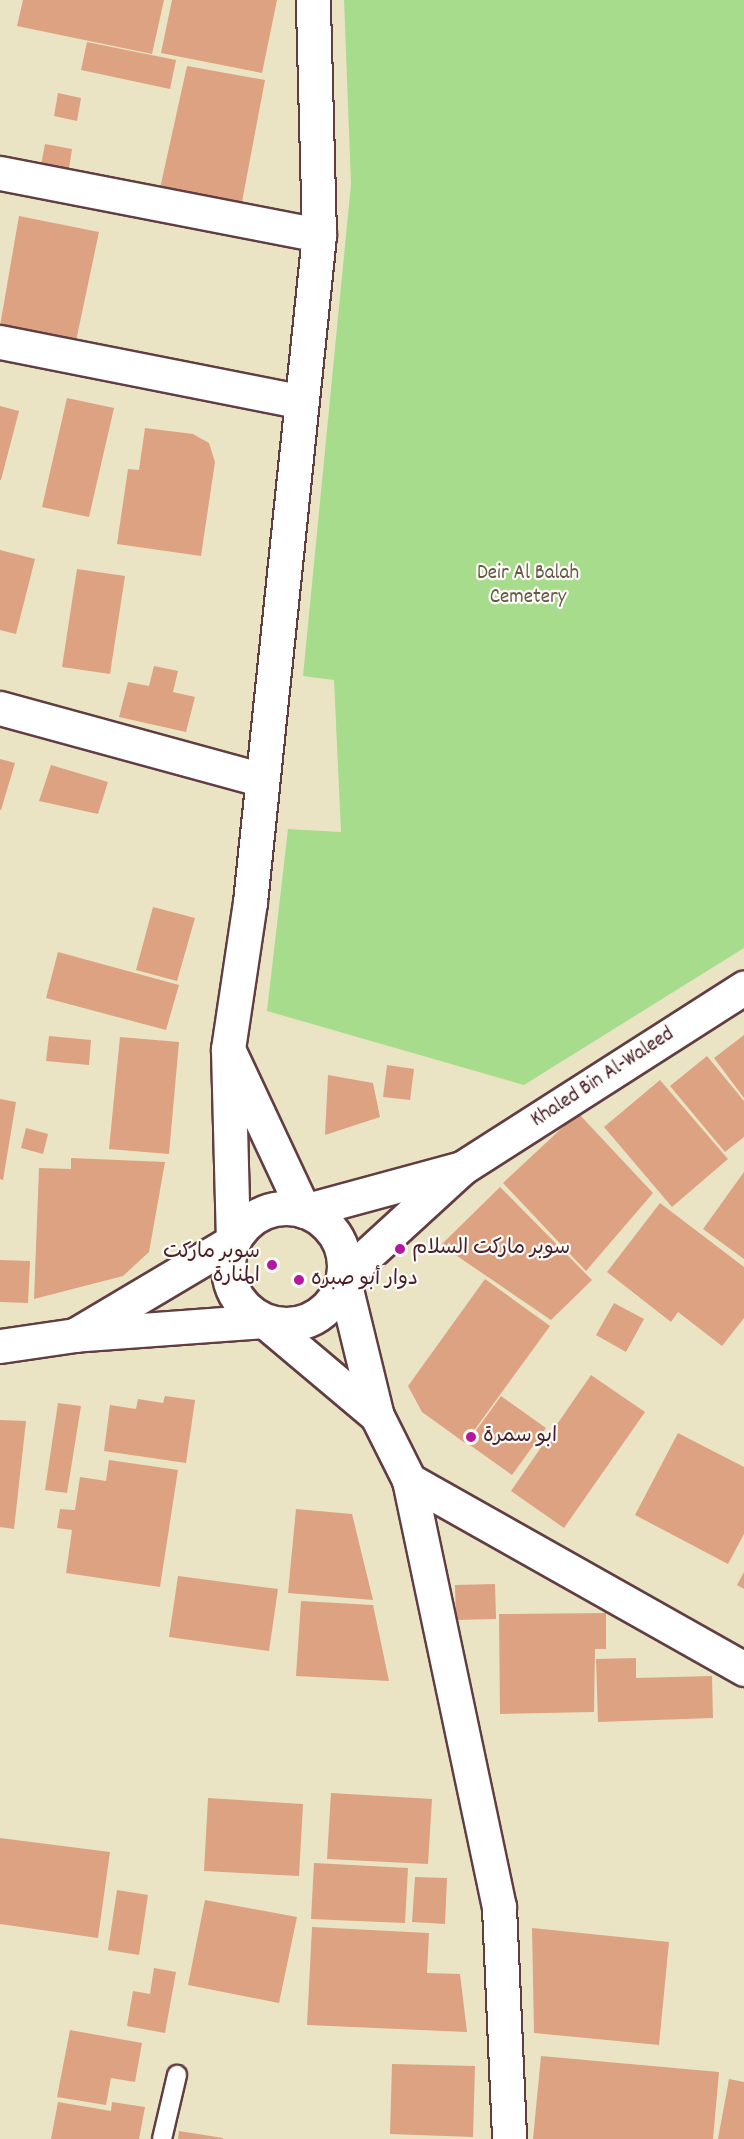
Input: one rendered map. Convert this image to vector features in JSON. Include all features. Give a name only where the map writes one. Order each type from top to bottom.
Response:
[{"type":"street","points":[[313,0],[319,235],[298,401],[250,902],[228,1049],[233,1241],[228,1276],[234,1295],[376,1416]]},
{"type":"street","points":[[0,173],[319,235]]},
{"type":"street","points":[[0,342],[298,401]]},
{"type":"street","points":[[0,708],[260,779]]},
{"type":"street","name":"Khaled Bin Al-Waleed","points":[[462,1168],[744,988]]},
{"type":"street","points":[[228,1049],[304,1211],[333,1230],[342,1247],[343,1277],[376,1416],[409,1480],[499,1907],[509,2139]]},
{"type":"street","points":[[75,1335],[233,1241],[263,1212],[304,1211],[462,1168]]},
{"type":"street","points":[[0,1346],[75,1335],[264,1321],[282,1325],[319,1315],[333,1302],[343,1277],[462,1168]]},
{"type":"street","points":[[409,1480],[744,1669]]},
{"type":"lane","points":[[162,2139],[177,2075]]},
{"type":"green space","name":"Deir Al Balah Cemetery","points":[[344,0],[744,0],[744,948],[524,1085],[267,1011],[288,829],[341,832],[334,680],[303,676],[351,184]]},
{"type":"building","points":[[23,0],[164,0],[152,54],[17,26]]},
{"type":"building","points":[[172,0],[277,0],[262,73],[161,53]]},
{"type":"building","points":[[87,42],[176,60],[170,89],[81,70]]},
{"type":"building","points":[[187,66],[265,80],[241,207],[159,193]]},
{"type":"building","points":[[58,93],[81,98],[77,121],[54,116]]},
{"type":"building","points":[[45,144],[72,149],[68,175],[40,171]]},
{"type":"building","points":[[19,216],[99,232],[76,341],[0,326]]},
{"type":"building","points":[[67,398],[114,408],[89,517],[42,507]]},
{"type":"building","points":[[0,406],[19,411],[1,480],[0,480]]},
{"type":"building","points":[[145,428],[193,434],[209,443],[215,462],[201,556],[117,544],[128,469],[139,470]]},
{"type":"building","points":[[0,550],[35,559],[16,634],[0,630]]},
{"type":"building","points":[[77,569],[125,576],[110,674],[62,667]]},
{"type":"building","points":[[154,666],[178,671],[173,692],[195,697],[186,732],[119,717],[128,682],[149,686]]},
{"type":"building","points":[[0,759],[15,763],[1,810],[0,810]]},
{"type":"building","points":[[51,765],[108,782],[98,814],[39,801]]},
{"type":"building","points":[[153,907],[195,918],[177,981],[136,970]]},
{"type":"building","points":[[58,952],[179,985],[166,1030],[46,998]]},
{"type":"building","points":[[744,1035],[744,1098],[714,1058]]},
{"type":"building","points":[[49,1036],[91,1040],[89,1065],[46,1061]]},
{"type":"building","points":[[120,1037],[179,1042],[169,1154],[109,1149]]},
{"type":"building","points":[[707,1056],[744,1101],[744,1137],[725,1152],[670,1086]]},
{"type":"building","points":[[387,1065],[414,1069],[410,1100],[383,1097]]},
{"type":"building","points":[[328,1075],[373,1083],[380,1117],[325,1135]]},
{"type":"building","points":[[660,1080],[728,1159],[672,1207],[604,1127]]},
{"type":"building","points":[[0,1099],[16,1102],[3,1180],[0,1179]]},
{"type":"building","points":[[578,1113],[653,1193],[586,1271],[503,1183]]},
{"type":"building","points":[[26,1128],[48,1134],[43,1154],[21,1148]]},
{"type":"building","points":[[71,1158],[165,1162],[149,1252],[123,1276],[34,1299],[39,1168],[71,1169]]},
{"type":"building","points":[[744,1172],[744,1259],[703,1229]]},
{"type":"building","points":[[500,1187],[592,1280],[551,1320],[441,1245]]},
{"type":"building","points":[[660,1203],[744,1267],[744,1318],[722,1346],[678,1312],[671,1322],[607,1272]]},
{"type":"building","points":[[0,1260],[30,1261],[28,1303],[0,1302]]},
{"type":"building","points":[[485,1279],[550,1326],[465,1443],[422,1412],[408,1386]]},
{"type":"building","points":[[614,1303],[644,1319],[626,1352],[596,1335]]},
{"type":"building","points":[[591,1375],[645,1412],[564,1528],[511,1491]]},
{"type":"building","points":[[165,1396],[195,1400],[186,1463],[104,1451],[110,1405],[136,1409],[138,1399],[163,1403]]},
{"type":"building","points":[[501,1396],[546,1428],[512,1475],[467,1443]]},
{"type":"building","points":[[58,1403],[81,1406],[67,1493],[45,1490]]},
{"type":"building","points":[[0,1420],[26,1421],[14,1529],[0,1527]]},
{"type":"building","points":[[678,1433],[744,1467],[744,1534],[728,1564],[635,1515]]},
{"type":"building","points":[[109,1460],[178,1470],[160,1587],[66,1573],[72,1530],[57,1528],[60,1509],[75,1510],[80,1477],[106,1481]]},
{"type":"building","points":[[296,1509],[352,1514],[373,1600],[288,1593]]},
{"type":"building","points":[[744,1572],[744,1589],[737,1585]]},
{"type":"building","points":[[178,1576],[278,1589],[269,1651],[169,1637]]},
{"type":"building","points":[[495,1584],[496,1619],[456,1620],[455,1585]]},
{"type":"building","points":[[301,1601],[373,1605],[389,1681],[296,1676]]},
{"type":"building","points":[[606,1613],[606,1649],[595,1649],[594,1712],[500,1714],[499,1614]]},
{"type":"building","points":[[636,1658],[636,1678],[712,1676],[713,1718],[598,1722],[596,1659]]},
{"type":"building","points":[[331,1793],[432,1799],[428,1864],[327,1859]]},
{"type":"building","points":[[208,1798],[303,1804],[299,1876],[204,1871]]},
{"type":"building","points":[[0,1838],[110,1852],[98,1938],[0,1924]]},
{"type":"building","points":[[314,1863],[408,1868],[405,1923],[311,1919]]},
{"type":"building","points":[[415,1877],[447,1878],[445,1924],[412,1922]]},
{"type":"building","points":[[117,1890],[148,1895],[139,1955],[108,1950]]},
{"type":"building","points":[[205,1900],[297,1917],[279,2003],[188,1985]]},
{"type":"building","points":[[312,1927],[429,1933],[427,1973],[460,1974],[467,2032],[307,2025]]},
{"type":"building","points":[[532,1928],[669,1942],[659,2045],[534,2033]]},
{"type":"building","points":[[154,1968],[176,1972],[165,2033],[127,2026],[133,1991],[150,1994]]},
{"type":"building","points":[[70,2030],[142,2043],[135,2082],[111,2078],[106,2105],[57,2097]]},
{"type":"building","points":[[541,2056],[719,2072],[713,2139],[533,2139]]},
{"type":"building","points":[[392,2064],[475,2066],[473,2137],[390,2134]]},
{"type":"building","points":[[729,2079],[744,2082],[744,2139],[718,2139]]},
{"type":"building","points":[[58,2102],[111,2111],[112,2102],[145,2107],[139,2139],[51,2139]]},
{"type":"building","points":[[179,2131],[223,2138],[223,2139],[178,2139]]},
{"type":"place","name":"سوبر ماركت السلام","points":[[400,1249]]},
{"type":"place","name":"سوبر ماركت المنارة","points":[[272,1265]]},
{"type":"place","name":"دوار أبو صبره","points":[[299,1280]]},
{"type":"place","name":"ابو سمرة","points":[[471,1437]]}]
